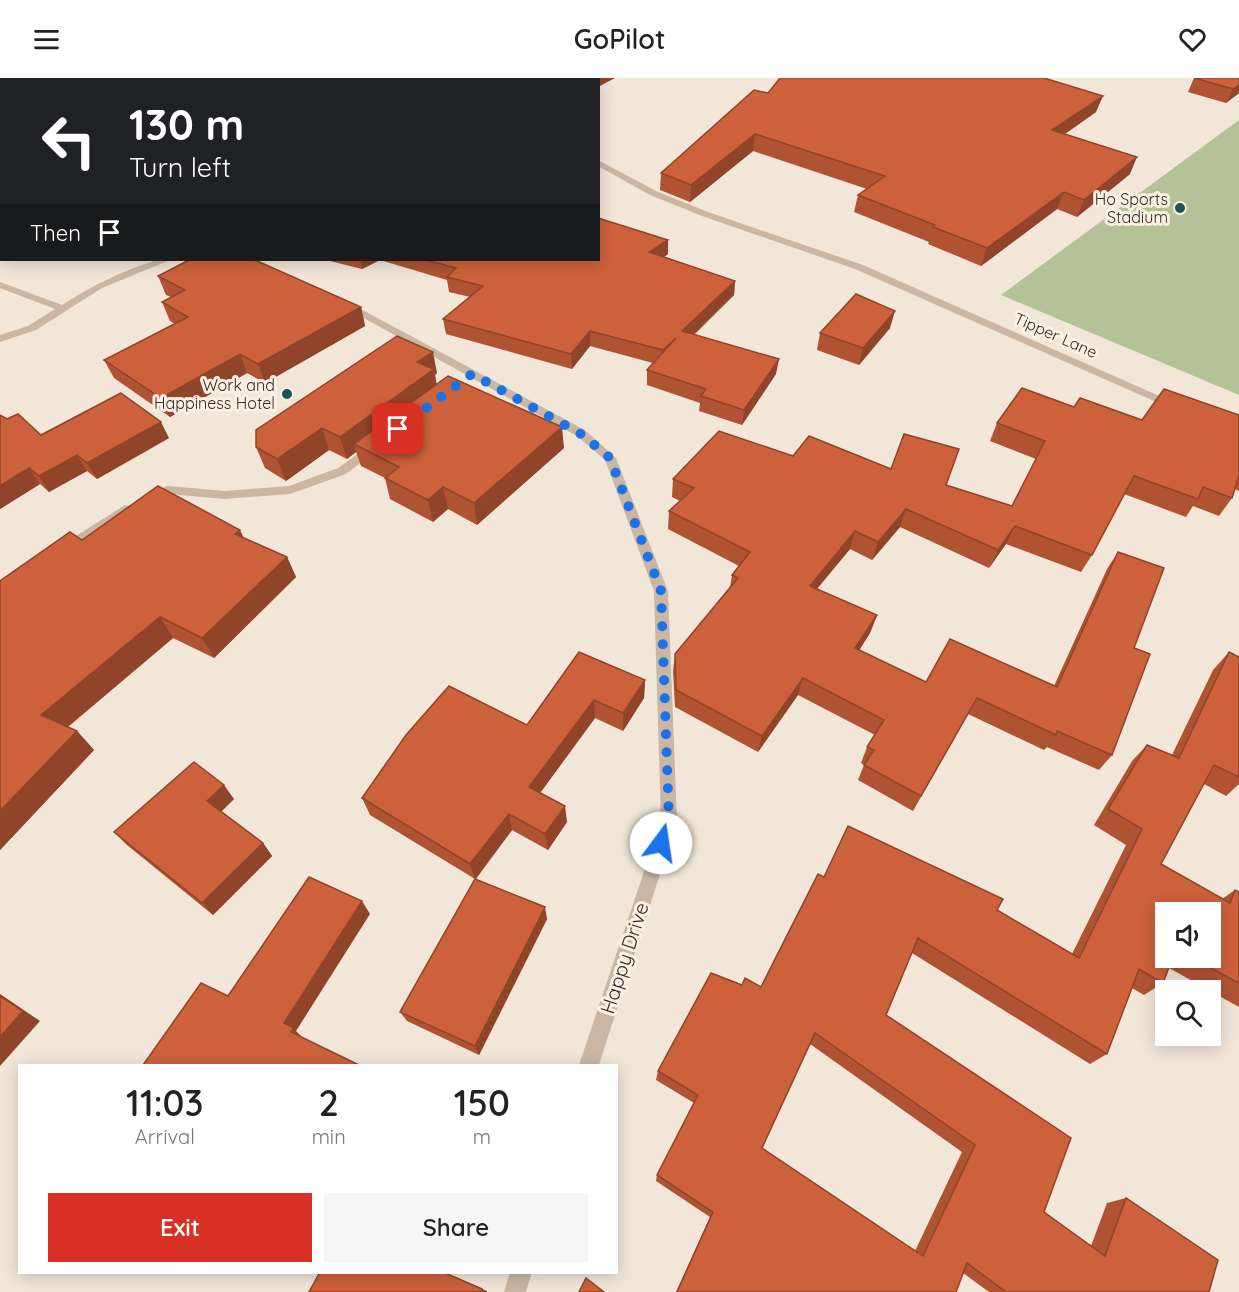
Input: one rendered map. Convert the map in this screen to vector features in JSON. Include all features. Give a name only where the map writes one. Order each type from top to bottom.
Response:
[{"type":"street","name":"Tipper Lane","points":[[600,163],[653,193],[695,210],[859,267],[1185,410]]},
{"type":"street","points":[[0,339],[32,328],[115,278],[162,261]]},
{"type":"street","points":[[0,285],[64,309]]},
{"type":"street","name":"Happy Drive","points":[[338,300],[467,377],[581,434],[610,458],[661,591],[669,821],[589,1064]]},
{"type":"street","points":[[55,557],[139,500],[168,490],[225,495],[290,490],[342,471],[388,436]]},
{"type":"street","points":[[514,1292],[520,1274]]},
{"type":"green space","name":"Ho Sports Stadium","points":[[1239,120],[1239,395],[1001,295]]},
{"type":"building","points":[[780,78],[1044,78],[1103,96],[1052,130],[1137,157],[1084,200],[1064,192],[987,248],[858,195],[885,176],[755,134],[691,185],[661,173],[754,90],[768,93]]},
{"type":"building","points":[[1194,78],[1239,78],[1239,85],[1233,89]]},
{"type":"building","points":[[600,219],[668,240],[649,252],[735,281],[682,331],[779,359],[744,410],[701,396],[706,389],[647,370],[676,338],[663,350],[590,331],[571,354],[443,319],[483,286],[447,277],[456,268],[430,261],[600,261]]},
{"type":"building","points":[[187,261],[257,261],[361,307],[258,364],[240,354],[161,398],[104,360],[188,317],[162,302],[185,290],[158,276]]},
{"type":"building","points":[[856,294],[895,311],[863,348],[820,333]]},
{"type":"building","points":[[397,336],[433,352],[417,362],[434,369],[340,437],[322,428],[277,459],[256,447],[256,430]]},
{"type":"building","points":[[448,376],[562,427],[474,503],[443,487],[428,500],[385,478],[399,467],[354,444]]},
{"type":"building","points":[[1022,388],[1074,407],[1080,398],[1142,420],[1164,389],[1239,415],[1239,476],[1232,498],[1203,487],[1198,499],[1134,476],[1092,555],[1015,526],[998,550],[906,509],[878,542],[855,531],[810,586],[877,615],[855,648],[926,682],[950,639],[1057,687],[1118,552],[1164,568],[1134,648],[1150,654],[1112,755],[1057,731],[1056,735],[977,698],[921,796],[864,765],[874,750],[867,747],[884,720],[803,678],[762,736],[676,690],[675,654],[738,578],[732,575],[750,552],[669,511],[694,488],[673,479],[719,431],[793,456],[809,436],[891,469],[904,434],[959,449],[946,485],[1012,506],[1045,441],[997,423]]},
{"type":"building","points":[[121,393],[161,422],[87,463],[77,455],[39,476],[29,468],[0,486],[0,415],[7,419],[18,414],[41,435]]},
{"type":"building","points":[[158,486],[240,530],[235,534],[287,557],[202,638],[160,617],[41,715],[77,731],[0,811],[0,581],[70,532],[82,540]]},
{"type":"building","points":[[579,652],[645,680],[623,713],[594,700],[529,787],[565,806],[545,834],[509,814],[470,864],[362,798],[406,735],[449,686],[527,725]]},
{"type":"building","points":[[1229,652],[1239,657],[1239,777],[1214,765],[1161,864],[1230,903],[1235,890],[1239,892],[1239,983],[1211,968],[1221,968],[1221,902],[1155,902],[1155,968],[1169,968],[1164,980],[1158,980],[1139,969],[1107,1054],[918,938],[886,1015],[1071,1138],[1044,1212],[1105,1256],[1126,1198],[1218,1260],[1209,1292],[1006,1292],[967,1263],[956,1292],[677,1292],[713,1212],[657,1175],[698,1095],[658,1071],[711,973],[742,985],[745,978],[761,987],[818,874],[824,877],[848,826],[1003,899],[997,910],[1079,958],[1142,829],[1108,809],[1147,745],[1179,758]],"holes":[[[815,1033],[975,1145],[923,1256],[762,1148]]]},
{"type":"building","points":[[194,762],[224,785],[207,801],[263,843],[202,903],[114,832]]},
{"type":"building","points":[[309,877],[362,901],[284,1023],[294,1028],[291,1032],[357,1064],[144,1064],[201,983],[228,996]]},
{"type":"building","points":[[475,879],[545,907],[475,1046],[400,1012]]},
{"type":"building","points":[[0,996],[23,1011],[0,1037]]},
{"type":"building","points":[[319,1274],[448,1274],[482,1289],[481,1292],[309,1292]]},
{"type":"building","points":[[586,1278],[604,1292],[579,1292]]},
{"type":"place","name":"Ho Sports Stadium","points":[[1180,208]]},
{"type":"place","name":"Work and Happiness Hotel","points":[[287,394]]},
{"type":"route","points":[[398,429],[472,374],[581,434],[610,458],[661,591],[669,821],[661,843]]}]
